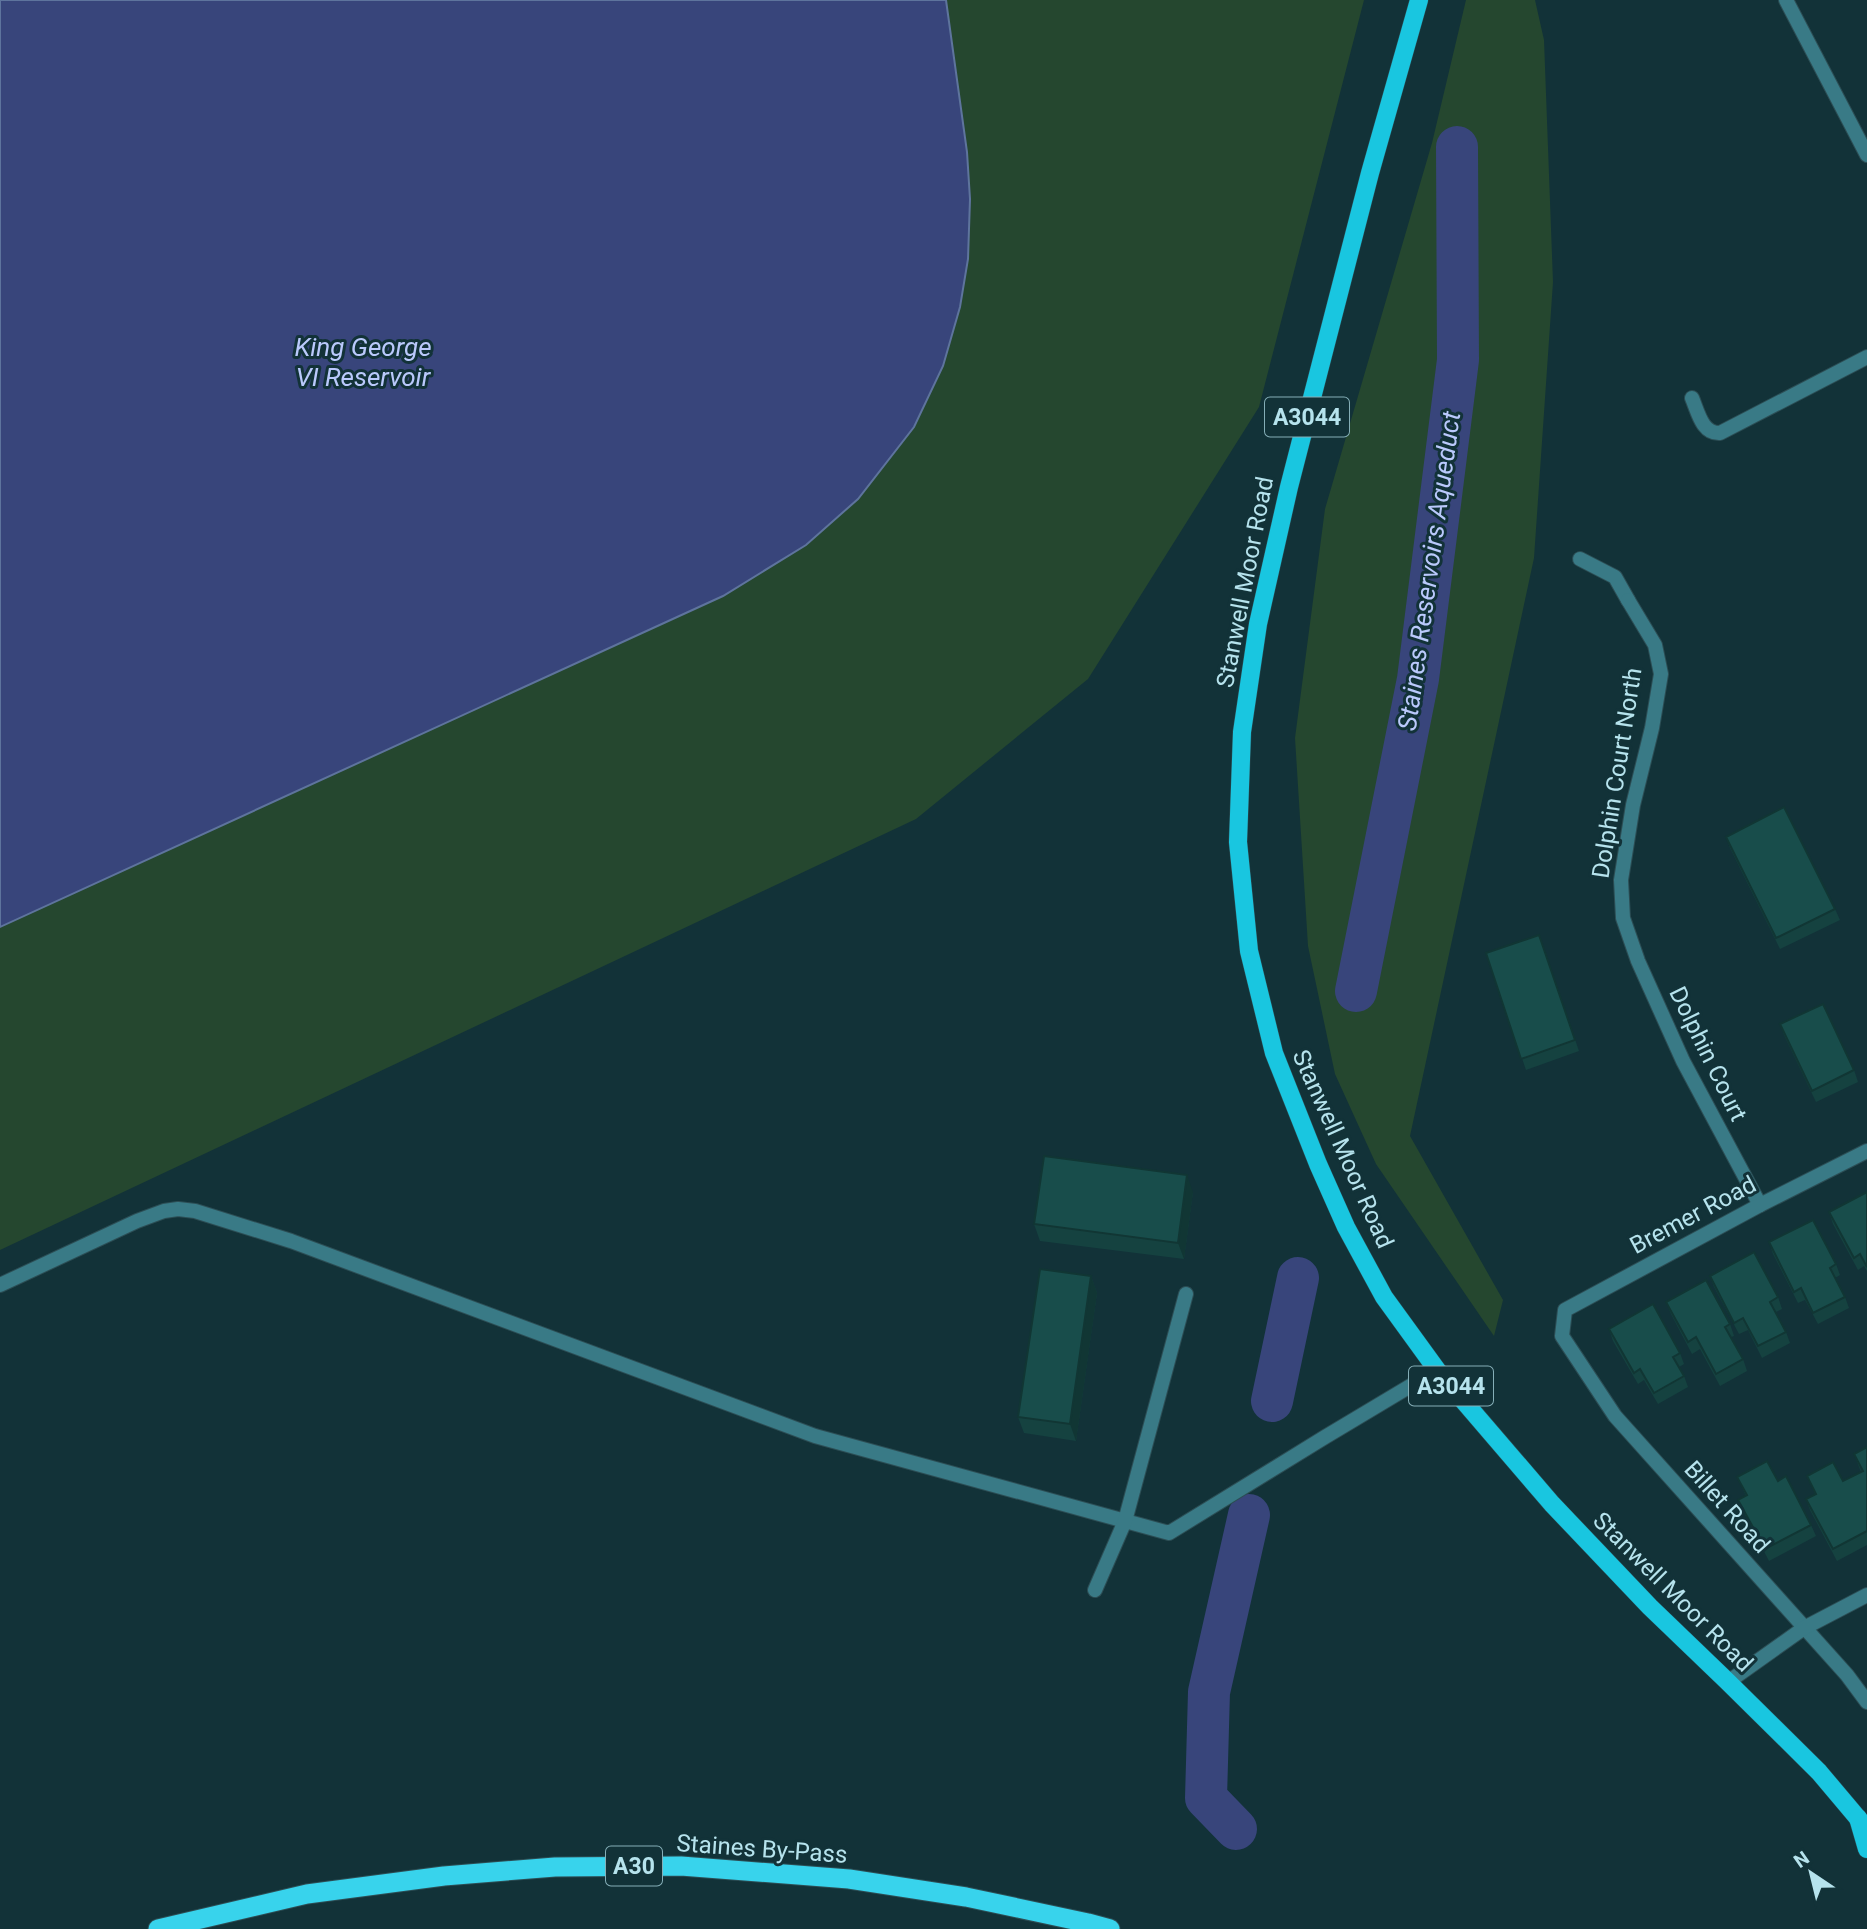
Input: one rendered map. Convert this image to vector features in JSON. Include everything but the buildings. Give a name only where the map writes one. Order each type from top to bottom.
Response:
[{"type":"highway","name":"Staines By-Pass","points":[[158,1929],[307,1894],[444,1875],[555,1867],[681,1866],[849,1879],[966,1897],[1110,1929]]},
{"type":"main road","name":"Stanwell Moor Road","points":[[1419,0],[1356,225],[1289,487],[1258,624],[1241,732],[1238,842],[1249,951],[1274,1053],[1346,1227],[1384,1297],[1437,1370],[1552,1504],[1650,1607],[1819,1772],[1863,1823]]},
{"type":"main road","name":"A3044","points":[[1863,1823],[1867,1849]]},
{"type":"street","points":[[1787,0],[1867,155]]},
{"type":"street","points":[[1692,398],[1706,429],[1712,433],[1720,433],[1867,357]]},
{"type":"street","name":"Dolphin Court North","points":[[1580,559],[1615,577],[1655,645],[1661,674],[1652,728],[1633,805],[1621,880],[1623,918]]},
{"type":"street","name":"Dolphin Court","points":[[1623,918],[1638,961],[1683,1061],[1760,1205]]},
{"type":"street","name":"Bremer Road","points":[[1562,1336],[1565,1310],[1867,1151]]},
{"type":"street","points":[[0,1285],[137,1221],[164,1211],[178,1209],[195,1212],[304,1246],[815,1436],[1169,1533],[1437,1370]]},
{"type":"street","points":[[1095,1590],[1125,1521],[1186,1294]]},
{"type":"street","name":"Billet Road","points":[[1562,1336],[1615,1416],[1847,1675],[1867,1702]]},
{"type":"street","points":[[1728,1682],[1804,1628],[1867,1595]]},
{"type":"green space","points":[[946,0],[1364,0],[1259,407],[1088,679],[916,819],[0,1250],[0,927],[723,596],[806,545],[858,499],[914,426],[943,366],[960,307],[968,259],[967,152]]},
{"type":"green space","points":[[1466,0],[1535,0],[1544,40],[1553,282],[1534,558],[1410,1136],[1503,1300],[1494,1336],[1376,1164],[1335,1074],[1308,946],[1295,738],[1325,509],[1432,143]]},
{"type":"water","name":"King George VI Reservoir","points":[[0,0],[946,0],[967,152],[970,199],[968,259],[960,307],[943,366],[914,427],[858,499],[806,545],[723,596],[0,927]]},
{"type":"waterway","name":"Staines Reservoirs Aqueduct","points":[[1356,991],[1418,679],[1458,360],[1457,147]]},
{"type":"waterway","name":"Staines Reservoirs Aqueduct","points":[[1272,1401],[1298,1278]]},
{"type":"waterway","name":"Staines Reservoirs Aqueduct","points":[[1236,1829],[1206,1798],[1209,1692],[1249,1515]]}]
